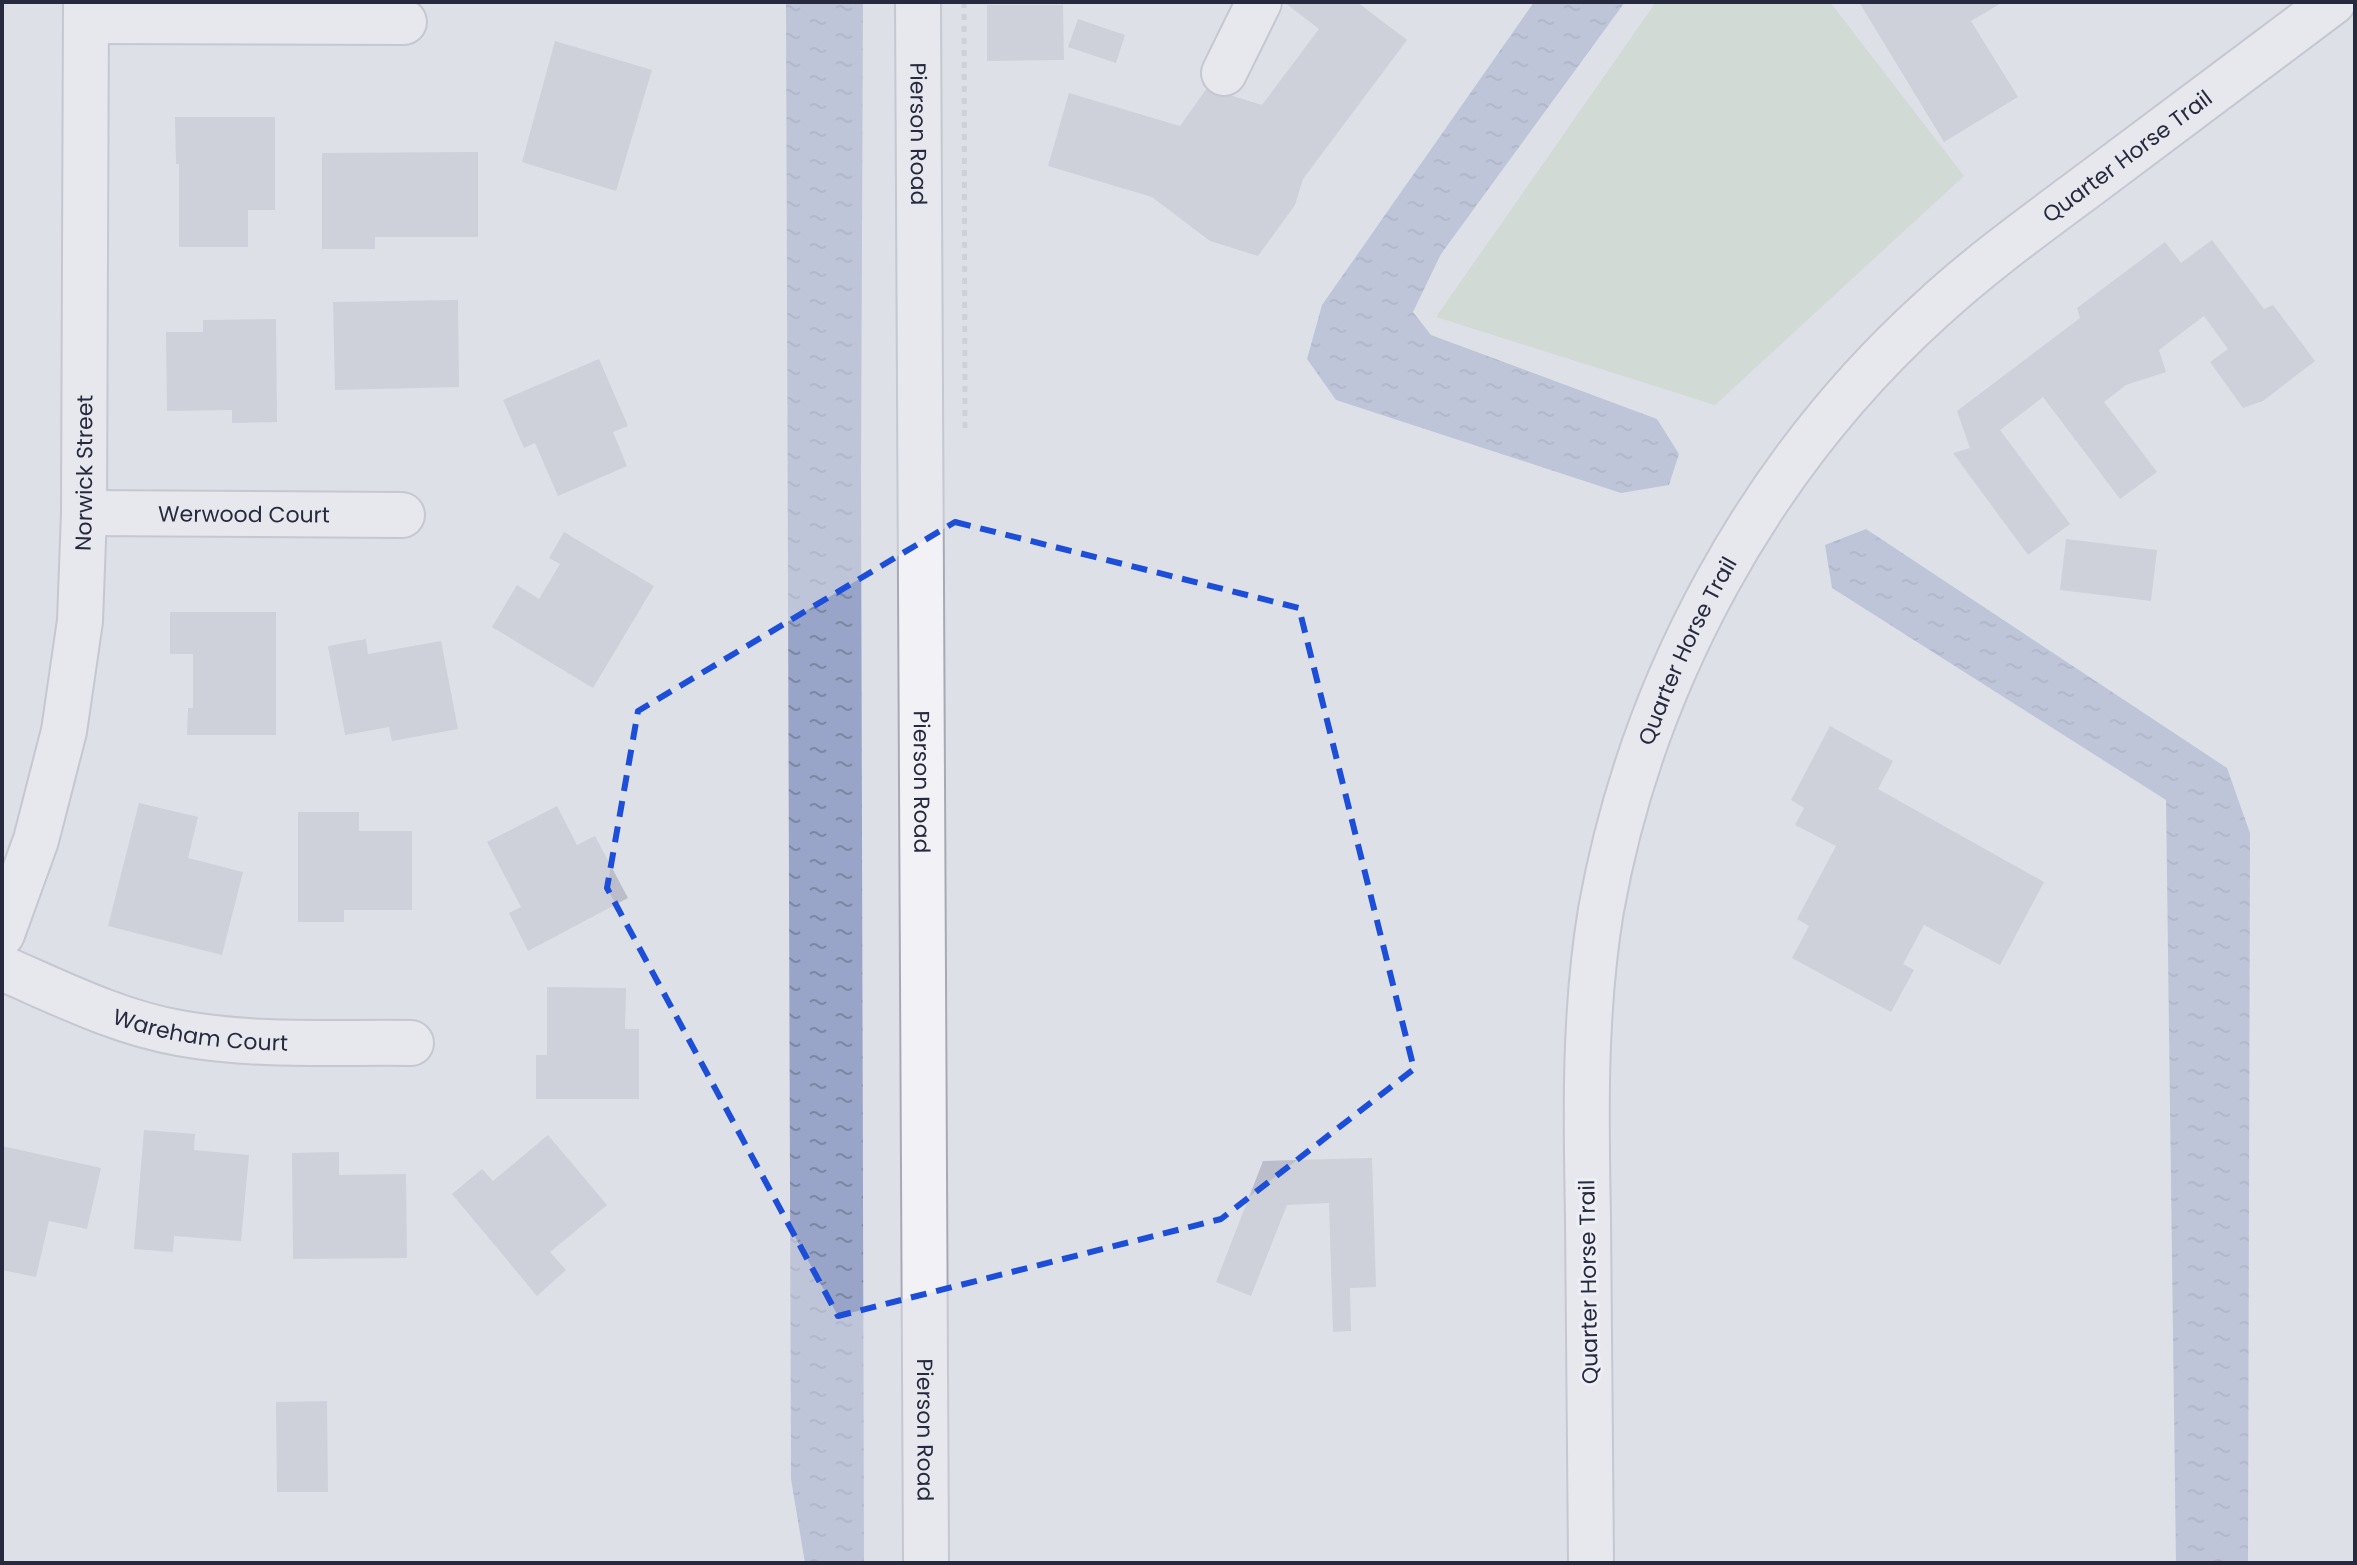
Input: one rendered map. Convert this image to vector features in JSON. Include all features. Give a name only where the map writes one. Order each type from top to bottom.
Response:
[{"type":"street","name":"Pierson Road","points":[[918,2],[926,1563]]},
{"type":"street","points":[[1224,73],[1259,2]]},
{"type":"street","name":"Quarter Horse Trail","points":[[1591,1563],[1586,1092],[1592,981],[1602,909],[1626,802],[1661,698],[1707,598],[1743,535],[1784,474],[1853,388],[1930,310],[1986,262],[2333,2]]},
{"type":"street","points":[[86,12],[404,22]]},
{"type":"street","name":"Norwick Street","points":[[2,934],[36,840],[64,731],[80,621],[84,513],[86,12]]},
{"type":"street","name":"Werwood Court","points":[[84,513],[402,515]]},
{"type":"street","name":"Wareham Court","points":[[2,968],[114,1016],[178,1033],[244,1041],[411,1043]]},
{"type":"highlighted area","points":[[955,522],[1299,608],[1414,1069],[1221,1219],[838,1316],[607,888],[638,711]]},
{"type":"green space","points":[[1656,2],[1830,2],[1964,176],[1715,405],[1436,317]]},
{"type":"water","points":[[786,2],[863,2],[864,1563],[805,1563],[791,1479]]},
{"type":"water","points":[[1534,2],[1625,2],[1441,254],[1413,312],[1431,335],[1657,419],[1679,454],[1669,485],[1621,493],[1336,400],[1307,359],[1322,305]]},
{"type":"water","points":[[1866,529],[2227,768],[2250,833],[2248,1563],[2176,1563],[2166,800],[1832,588],[1825,545]]},
{"type":"building","points":[[1284,2],[1357,2],[1407,40],[1303,179],[1295,205],[1258,256],[1210,241],[1152,197],[1048,166],[1069,93],[1180,126],[1207,88],[1262,105],[1319,29]]},
{"type":"building","points":[[1859,2],[2003,2],[1971,21],[2018,97],[1944,142]]},
{"type":"building","points":[[987,5],[1063,5],[1064,60],[987,61]]},
{"type":"building","points":[[1078,19],[1125,35],[1116,63],[1068,47]]},
{"type":"building","points":[[555,41],[652,70],[616,191],[522,162]]},
{"type":"building","points":[[175,117],[275,117],[275,210],[248,210],[248,247],[179,247],[179,164],[176,164]]},
{"type":"building","points":[[478,152],[478,237],[375,237],[375,249],[322,249],[322,153]]},
{"type":"building","points":[[2212,240],[2264,309],[2273,305],[2315,361],[2263,401],[2243,408],[2210,362],[2228,349],[2204,316],[2159,350],[2166,372],[2126,385],[2104,402],[2157,472],[2120,499],[2043,397],[2000,430],[2070,524],[2028,555],[1953,453],[1970,448],[1957,411],[2080,318],[2077,308],[2165,242],[2181,263]]},
{"type":"building","points":[[458,300],[459,387],[335,390],[333,302]]},
{"type":"building","points":[[276,319],[277,422],[232,423],[232,410],[167,411],[166,332],[203,332],[203,320]]},
{"type":"building","points":[[599,359],[628,426],[613,432],[627,466],[558,496],[535,443],[524,448],[503,400]]},
{"type":"building","points":[[564,532],[654,586],[593,688],[492,627],[517,585],[539,599],[560,564],[549,558]]},
{"type":"building","points":[[2066,539],[2157,550],[2151,601],[2060,590]]},
{"type":"building","points":[[170,612],[276,612],[276,735],[187,735],[188,708],[193,708],[193,654],[170,654]]},
{"type":"building","points":[[366,639],[368,654],[441,641],[458,729],[392,741],[389,727],[345,735],[328,646]]},
{"type":"building","points":[[1830,726],[1893,761],[1878,789],[2044,882],[2000,965],[1924,925],[1903,964],[1914,970],[1891,1012],[1792,958],[1809,926],[1797,919],[1836,846],[1795,825],[1804,808],[1791,800]]},
{"type":"building","points":[[139,803],[198,817],[188,858],[243,872],[222,955],[108,926]]},
{"type":"building","points":[[557,806],[577,845],[595,836],[628,898],[528,951],[509,913],[521,907],[487,842]]},
{"type":"building","points":[[298,812],[359,812],[359,831],[412,831],[412,910],[344,910],[344,922],[298,922]]},
{"type":"building","points":[[547,987],[626,988],[625,1029],[639,1029],[639,1099],[536,1099],[536,1055],[547,1055]]},
{"type":"building","points":[[144,1130],[195,1134],[194,1150],[249,1155],[241,1241],[174,1236],[173,1252],[134,1249]]},
{"type":"building","points":[[548,1135],[607,1205],[550,1252],[566,1270],[537,1296],[452,1194],[482,1169],[493,1181]]},
{"type":"building","points":[[2,1146],[101,1168],[87,1229],[49,1221],[36,1277],[2,1270]]},
{"type":"building","points":[[339,1152],[339,1175],[406,1174],[407,1258],[293,1259],[292,1153]]},
{"type":"building","points":[[1372,1158],[1376,1287],[1350,1288],[1351,1331],[1333,1332],[1329,1203],[1287,1205],[1251,1296],[1216,1282],[1263,1161]]},
{"type":"building","points":[[327,1401],[328,1492],[277,1492],[276,1402]]}]
